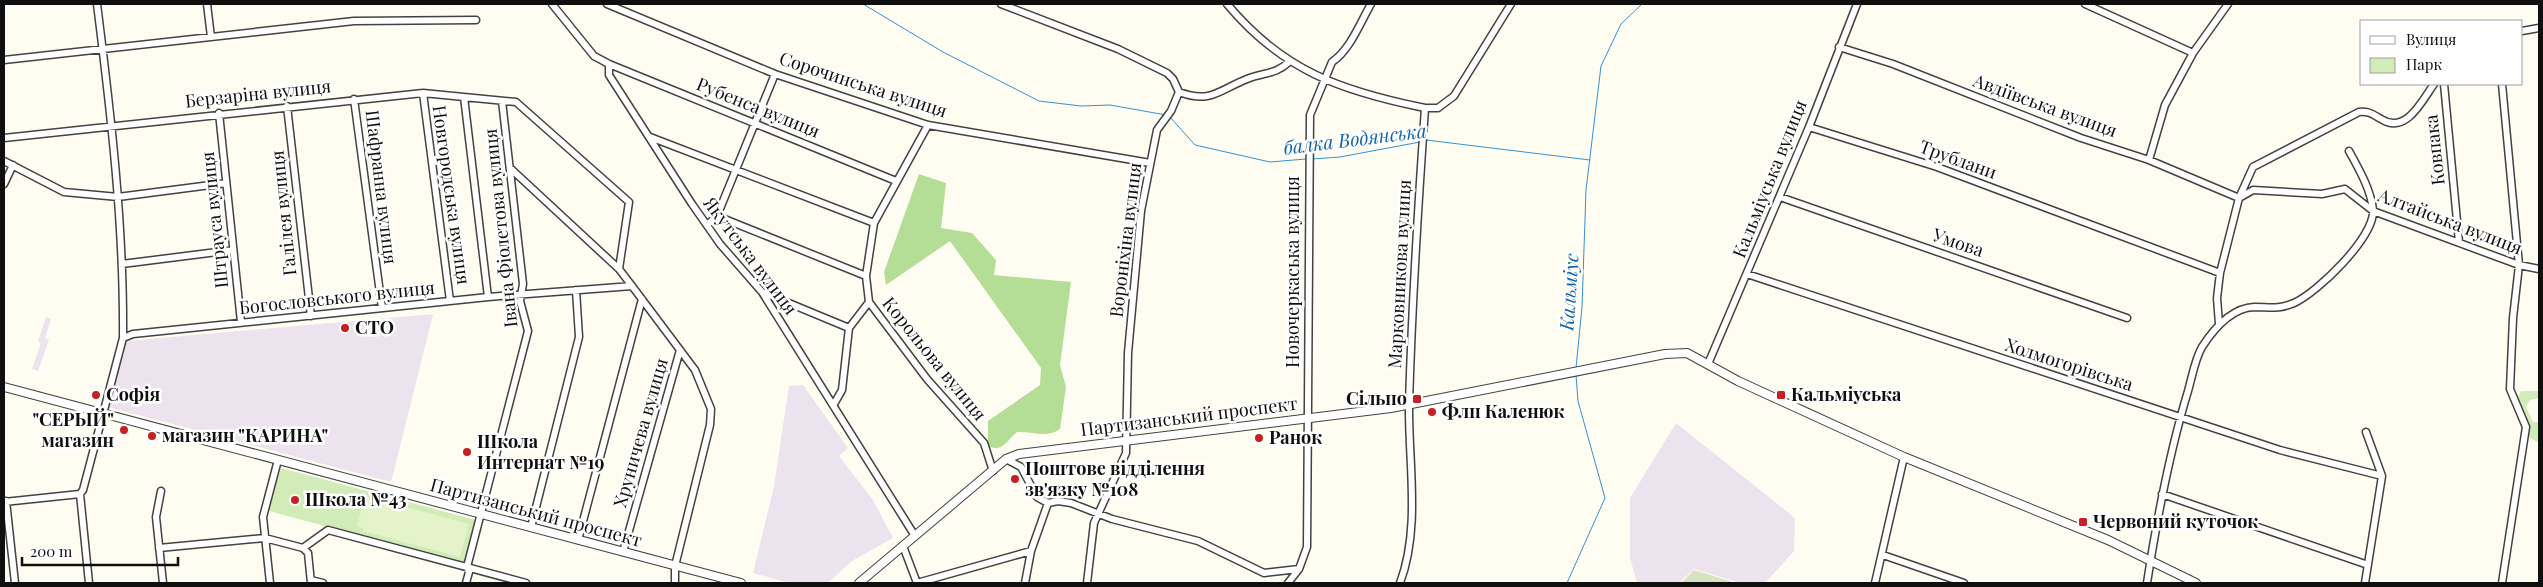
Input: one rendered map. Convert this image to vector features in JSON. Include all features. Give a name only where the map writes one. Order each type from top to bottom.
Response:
[{"type":"street","points":[[89,583],[80,494],[86,481],[123,338],[122,264],[118,196],[97,4]]},
{"type":"street","points":[[207,4],[210,37]]},
{"type":"street","name":"Якутська вулиця","points":[[552,4],[594,56],[608,64],[610,75],[707,226],[762,292],[915,536]]},
{"type":"street","name":"Сорочинська вулиця","points":[[606,4],[775,74],[928,125],[1150,163]]},
{"type":"street","points":[[1001,4],[1118,49],[1167,73],[1173,79],[1179,92],[1194,98],[1217,95],[1246,79],[1279,71],[1289,62]]},
{"type":"street","points":[[1227,4],[1268,47],[1289,62],[1361,93],[1424,108],[1438,108],[1454,96],[1510,4]]},
{"type":"street","name":"Новочеркаська вулиця","points":[[1288,583],[1299,569],[1307,547],[1308,154],[1310,115],[1332,62],[1346,48],[1371,4]]},
{"type":"street","name":"Кальміуська вулиця","points":[[1708,364],[1780,198],[1857,4]]},
{"type":"street","points":[[2085,4],[2193,53]]},
{"type":"street","points":[[2149,160],[2165,105],[2193,53],[2228,4]]},
{"type":"street","points":[[4,60],[354,21],[476,20]]},
{"type":"street","points":[[2523,31],[2539,28]]},
{"type":"street","name":"Авдіївська вулиця","points":[[1839,47],[1893,64],[2081,138],[2149,160],[2239,198]]},
{"type":"street","name":"Рубенса вулиця","points":[[608,64],[896,181]]},
{"type":"street","points":[[707,226],[717,216],[775,74]]},
{"type":"street","points":[[2219,324],[2217,298],[2220,273],[2239,198],[2253,167],[2359,112],[2372,113],[2389,123],[2397,124],[2406,120],[2433,85]]},
{"type":"street","name":"Ковпака","points":[[2444,85],[2460,242]]},
{"type":"street","points":[[2502,85],[2518,265],[2513,318],[2510,389],[2526,427],[2502,583]]},
{"type":"street","name":"Берзаріна вулиця","points":[[4,138],[423,92],[516,102],[630,202],[618,269]]},
{"type":"street","name":"Новгородська вулиця","points":[[423,92],[450,301]]},
{"type":"street","name":"Вороніхіна вулиця","points":[[1087,583],[1094,523],[1126,453],[1128,353],[1141,211],[1157,130],[1171,111],[1179,92]]},
{"type":"street","points":[[464,97],[488,297]]},
{"type":"street","name":"Шафранна вулиця","points":[[354,99],[382,308]]},
{"type":"street","name":"Івана Фіолетова вулиця","points":[[466,583],[469,572],[467,568],[528,331],[520,302],[524,284],[502,101]]},
{"type":"street","name":"Галілея вулиця","points":[[287,106],[311,316]]},
{"type":"street","name":"Марковникова вулиця","points":[[1400,583],[1406,568],[1410,528],[1409,405],[1417,208],[1423,144],[1424,108]]},
{"type":"street","name":"Штрауса вулиця","points":[[219,113],[241,322]]},
{"type":"street","name":"Корольова вулиця","points":[[928,125],[874,224],[866,276],[869,302],[927,378],[984,443],[993,471]]},
{"type":"street","name":"Трублани","points":[[1809,127],[1938,167],[2220,273]]},
{"type":"street","points":[[650,137],[874,224]]},
{"type":"street","points":[[2147,583],[2162,494],[2180,417],[2201,349],[2219,324],[2237,311],[2252,307],[2276,309],[2296,302],[2316,288],[2351,254],[2367,230],[2373,211],[2363,177],[2349,151]]},
{"type":"street","points":[[4,161],[64,192],[118,196],[226,183]]},
{"type":"street","points":[[4,184],[13,165]]},
{"type":"street","points":[[510,168],[618,269],[695,370],[705,390],[711,408],[711,417],[675,566],[675,583]]},
{"type":"street","name":"Алтайська вулиця","points":[[2239,198],[2254,190],[2322,194],[2345,189],[2373,211],[2518,265],[2539,268]]},
{"type":"street","name":"Умова","points":[[1780,198],[2127,318]]},
{"type":"street","points":[[717,216],[866,276]]},
{"type":"street","points":[[122,264],[233,250]]},
{"type":"street","name":"Холмогорівська","points":[[1747,274],[2280,450],[2382,476]]},
{"type":"street","name":"Богословського вулиця","points":[[123,338],[133,334],[241,322],[488,297],[632,286]]},
{"type":"street","points":[[530,527],[579,337],[576,290]]},
{"type":"street","points":[[762,292],[848,328]]},
{"type":"street","points":[[578,540],[642,299]]},
{"type":"street","points":[[834,404],[842,390],[848,328],[869,302]]},
{"type":"street","name":"Хруничева вулиця","points":[[623,552],[680,350]]},
{"type":"street","name":"Партизанський проспект","points":[[859,583],[1006,459],[1032,451],[1409,405],[1665,354],[1687,354],[1738,381],[1904,457],[2108,540],[2196,583]]},
{"type":"street","name":"Партизанський проспект","points":[[4,388],[741,583]]},
{"type":"street","points":[[2365,583],[2382,476],[2366,432]]},
{"type":"street","points":[[1875,583],[1883,555],[1904,457]]},
{"type":"street","points":[[1006,459],[1021,466],[1037,497],[1048,503],[1058,501],[1071,503],[1112,519],[1198,541],[1264,573],[1299,569]]},
{"type":"street","points":[[270,583],[263,517],[278,460]]},
{"type":"street","points":[[161,491],[156,517],[163,583]]},
{"type":"street","points":[[15,583],[5,502],[80,494]]},
{"type":"street","points":[[2162,494],[2368,565]]},
{"type":"street","points":[[1025,583],[1031,551],[1048,503]]},
{"type":"street","points":[[303,548],[328,530],[526,583]]},
{"type":"street","points":[[159,548],[265,538],[303,548],[308,554],[311,582],[323,583]]},
{"type":"street","points":[[903,546],[917,583],[1031,551]]},
{"type":"street","points":[[1883,555],[1964,583]]},
{"type":"shaded area","points":[[433,314],[391,482],[108,407],[127,341]]},
{"type":"shaded area","points":[[46,317],[51,319],[45,338],[49,340],[38,371],[32,369],[41,343],[38,341]]},
{"type":"shaded area","points":[[803,385],[848,448],[839,456],[873,500],[893,538],[852,561],[828,583],[789,583],[753,573],[774,486],[789,386]]},
{"type":"shaded area","points":[[1676,423],[1795,518],[1794,551],[1765,583],[1740,583],[1694,569],[1679,583],[1637,583],[1630,558],[1630,498]]},
{"type":"green space","points":[[919,174],[946,183],[941,228],[972,233],[996,260],[994,275],[1071,282],[1060,365],[1066,387],[1060,429],[1055,432],[1044,434],[1017,432],[998,448],[990,447],[988,444],[988,421],[1040,385],[1041,368],[950,241],[886,285],[884,272]]},
{"type":"green space","points":[[2521,391],[2539,391],[2539,398],[2530,400],[2526,407],[2533,422],[2539,422],[2539,443],[2529,437],[2529,423],[2517,400]]},
{"type":"green space","points":[[281,468],[476,520],[465,564],[269,511]]},
{"type":"green space","points":[[365,496],[469,524],[460,557],[363,531],[363,528],[357,526]]},
{"type":"green space","points":[[1694,570],[1736,583],[1681,583]]},
{"type":"waterway","name":"балка Водянська","points":[[863,4],[943,52],[1039,101],[1081,106],[1110,105],[1166,115]]},
{"type":"waterway","name":"Кальміус","points":[[1576,368],[1582,307],[1586,190],[1601,66],[1621,24],[1642,4]]},
{"type":"waterway","name":"балка Водянська","points":[[1170,117],[1195,145],[1270,162],[1306,159]]},
{"type":"waterway","name":"балка Водянська","points":[[1426,140],[1590,160]]},
{"type":"waterway","name":"балка Водянська","points":[[1312,159],[1340,157],[1420,142]]},
{"type":"waterway","name":"Кальміус","points":[[1567,583],[1605,498],[1578,401],[1576,375]]},
{"type":"place","name":"СТО","points":[[345,328]]},
{"type":"place","name":"Софія","points":[[96,395]]},
{"type":"place","name":"Кальміуська","points":[[1781,395]]},
{"type":"place","name":"Сільпо","points":[[1417,399]]},
{"type":"place","name":"Флп Каленюк","points":[[1432,412]]},
{"type":"place","name":"\"СЕРЫЙ\" магазин","points":[[124,430]]},
{"type":"place","name":"магазин \"КАРИНА\"","points":[[152,436]]},
{"type":"place","name":"Ранок","points":[[1259,438]]},
{"type":"place","name":"Школа Интернат №19","points":[[467,452]]},
{"type":"place","name":"Поштове відділення зв'язку №108","points":[[1015,479]]},
{"type":"place","name":"Школа №43","points":[[295,500]]},
{"type":"place","name":"Червоний куточок","points":[[2083,522]]}]
